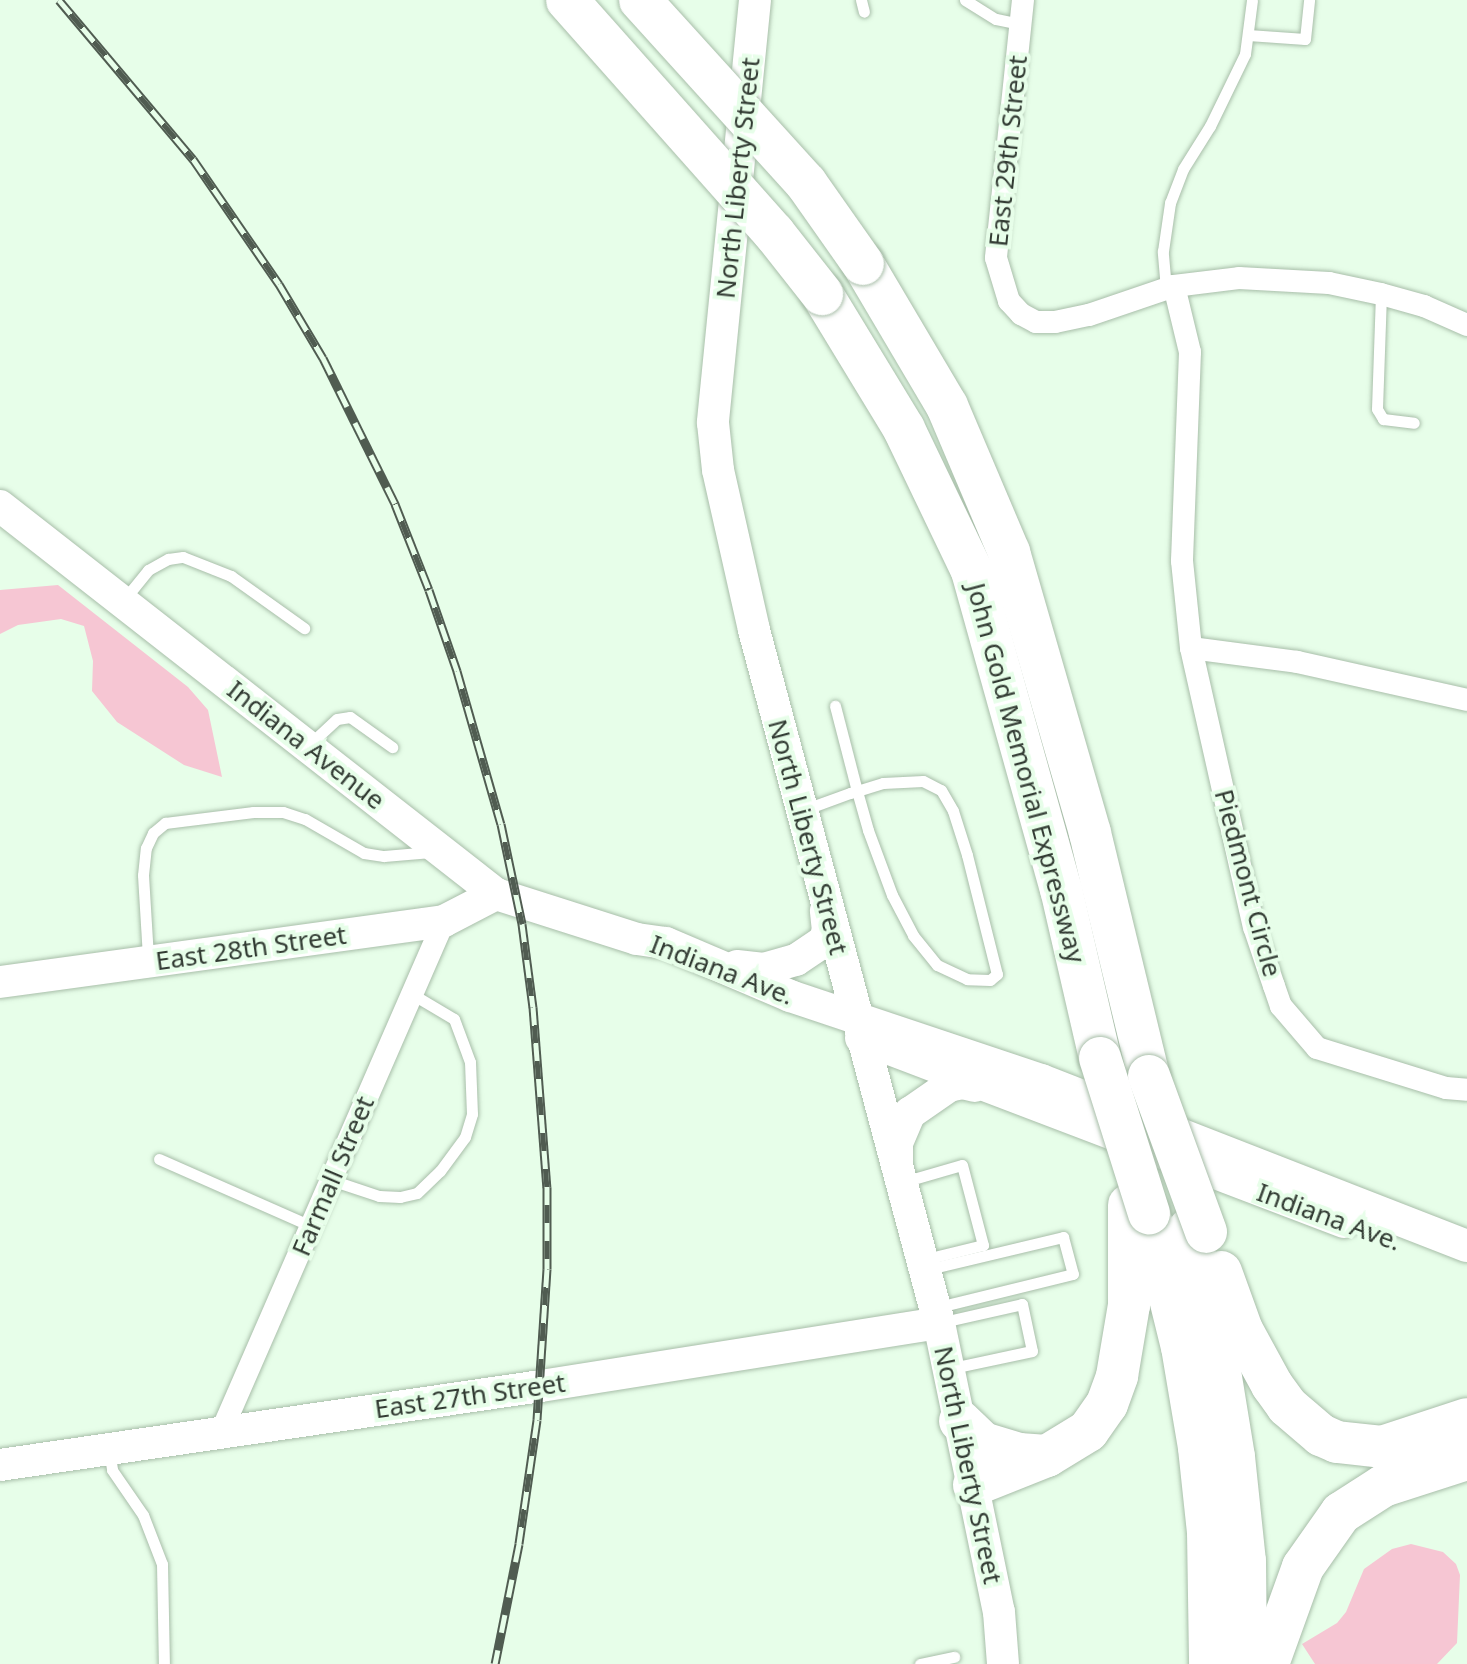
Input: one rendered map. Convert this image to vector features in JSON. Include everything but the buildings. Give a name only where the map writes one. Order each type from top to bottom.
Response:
[{"type":"highway","name":"John Gold Memorial Expressway","points":[[567,0],[774,233],[822,294],[904,429],[972,571],[1061,889],[1139,1209]]},
{"type":"highway","name":"John Gold Memorial Expressway","points":[[640,0],[806,183],[863,264],[947,406],[1009,552],[1090,833],[1149,1076],[1198,1230]]},
{"type":"highway","points":[[974,1485],[1047,1456],[1088,1431],[1107,1404],[1117,1376],[1129,1305],[1139,1209]]},
{"type":"highway","points":[[1139,1209],[1182,1347],[1199,1448],[1208,1532],[1210,1664]]},
{"type":"highway","points":[[1198,1230],[1242,1330],[1272,1385],[1306,1425],[1337,1442],[1382,1447],[1467,1419]]},
{"type":"highway","points":[[1198,1230],[1234,1457],[1245,1561],[1246,1664]]},
{"type":"highway","points":[[960,1421],[983,1443],[1019,1454],[1047,1456]]},
{"type":"highway","points":[[1268,1664],[1303,1567],[1341,1513],[1368,1492],[1467,1459]]},
{"type":"highway","points":[[1398,1483],[1446,1485],[1467,1493]]},
{"type":"main road","name":"North Liberty Street","points":[[755,0],[713,423],[718,470],[738,568],[858,1029],[937,1315],[999,1612],[1003,1664]]},
{"type":"main road","name":"Indiana Avenue","points":[[0,506],[496,894],[637,939]]},
{"type":"main road","name":"East 28th Street","points":[[0,982],[444,921],[496,894]]},
{"type":"main road","points":[[712,962],[764,969],[796,960],[824,941],[828,931],[824,896]]},
{"type":"main road","name":"Indiana Ave.","points":[[637,939],[666,943],[712,962],[992,1089],[1467,1269]]},
{"type":"main road","name":"Indiana Ave.","points":[[637,939],[712,985],[750,1002],[948,1047],[1041,1080],[1467,1246]]},
{"type":"main road","points":[[898,1176],[901,1130],[910,1113],[923,1101],[949,1086],[962,1083],[992,1089]]},
{"type":"main road","name":"East 27th Street","points":[[0,1465],[222,1430],[541,1386],[937,1315]]},
{"type":"street","name":"East 29th Street","points":[[1023,0],[996,258],[1009,301],[1028,319],[1055,322],[1089,315],[1170,288],[1239,278],[1329,283],[1424,306],[1467,325]]},
{"type":"street","name":"Piedmont Circle","points":[[1170,288],[1190,352],[1182,561],[1191,648],[1254,927],[1281,1006],[1317,1048],[1446,1088],[1467,1090]]},
{"type":"street","points":[[1191,648],[1297,662],[1467,700]]},
{"type":"street","name":"Farmall Street","points":[[222,1430],[444,921]]},
{"type":"lane","points":[[965,0],[996,19],[1020,24]]},
{"type":"lane","points":[[1170,288],[1163,251],[1170,203],[1183,169],[1210,126],[1245,54],[1252,0]]},
{"type":"lane","points":[[1248,35],[1305,39],[1309,0]]},
{"type":"lane","points":[[1381,294],[1377,409],[1383,419],[1414,423]]},
{"type":"lane","points":[[122,601],[148,570],[168,559],[183,557],[231,576],[304,628]]},
{"type":"lane","points":[[801,811],[857,791],[905,781],[923,781],[941,790],[953,811],[997,974],[990,980],[967,979],[937,965],[913,935],[892,895],[857,791],[835,706]]},
{"type":"lane","points":[[308,747],[337,719],[350,717],[392,747]]},
{"type":"lane","points":[[148,962],[143,875],[146,848],[153,833],[165,823],[253,812],[283,812],[305,819],[364,853],[384,856],[441,850]]},
{"type":"lane","points":[[331,1180],[379,1196],[417,1193],[440,1171],[465,1137],[472,1114],[470,1062],[454,1019],[412,994]]},
{"type":"lane","points":[[159,1159],[311,1226]]},
{"type":"lane","points":[[898,1176],[962,1165],[983,1245],[923,1265]]},
{"type":"lane","points":[[923,1265],[1063,1237],[1073,1274],[937,1315]]},
{"type":"lane","points":[[937,1315],[1022,1304],[1032,1351],[948,1369]]},
{"type":"lane","points":[[109,1448],[112,1470],[143,1515],[162,1564],[164,1664]]},
{"type":"lane","points":[[920,1664],[954,1657]]},
{"type":"shaded area","points":[[58,585],[188,687],[208,710],[222,777],[184,765],[117,722],[92,691],[93,661],[84,626],[61,619],[18,625],[0,634],[0,590]]},
{"type":"shaded area","points":[[1411,1544],[1443,1552],[1456,1564],[1460,1575],[1457,1643],[1437,1664],[1315,1664],[1302,1644],[1337,1623],[1346,1612],[1364,1569],[1392,1549]]},
{"type":"railway","points":[[59,0],[193,159],[279,284],[323,358],[395,504],[429,590],[457,671],[501,824],[522,924],[533,1007],[547,1187],[547,1269],[537,1420],[519,1544],[495,1664]]}]
